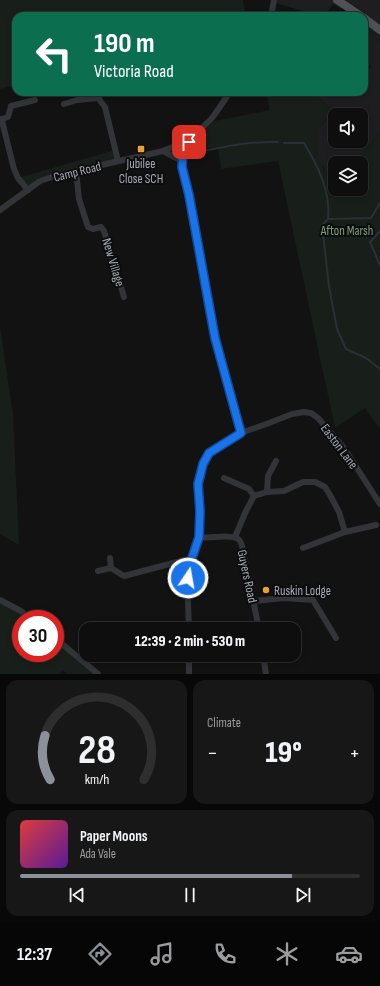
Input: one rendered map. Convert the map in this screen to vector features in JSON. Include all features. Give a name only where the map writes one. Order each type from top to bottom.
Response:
[{"type":"main road","points":[[337,0],[355,12]]},
{"type":"main road","points":[[368,21],[380,30]]},
{"type":"street","points":[[272,12],[274,0]]},
{"type":"street","points":[[227,96],[212,118],[189,142],[183,152],[182,161],[215,338],[241,433]]},
{"type":"street","points":[[64,104],[77,100],[98,98],[105,107],[118,161]]},
{"type":"street","points":[[28,190],[18,178],[14,169],[1,120],[8,117],[11,106],[35,100]]},
{"type":"street","name":"Camp Road","points":[[0,210],[40,181],[163,151],[182,143],[189,142]]},
{"type":"street","points":[[163,151],[182,161]]},
{"type":"street","name":"New Village","points":[[76,171],[79,199],[88,227],[93,229],[101,227],[104,231],[124,297]]},
{"type":"street","name":"Easton Lane","points":[[189,622],[188,578],[192,558],[199,537],[200,511],[198,484],[203,464],[209,453],[241,433],[292,414],[304,412],[311,413],[318,418],[344,448],[380,504]]},
{"type":"street","points":[[267,492],[268,476],[276,461]]},
{"type":"street","points":[[224,478],[249,489],[254,496]]},
{"type":"street","points":[[235,538],[254,496],[267,492],[284,491],[303,482],[315,482],[325,487],[339,512],[345,532]]},
{"type":"street","points":[[303,548],[345,532],[376,525]]},
{"type":"street","name":"Guyers Road","points":[[199,537],[235,538],[240,541],[258,622]]},
{"type":"street","points":[[110,558],[111,568]]},
{"type":"street","points":[[98,571],[111,568],[124,576],[192,558]]},
{"type":"street","points":[[254,601],[284,598],[313,600],[336,638]]},
{"type":"street","points":[[0,600],[19,610]]},
{"type":"street","points":[[64,646],[98,674]]},
{"type":"street","points":[[189,662],[189,674]]},
{"type":"street","points":[[264,662],[266,674]]},
{"type":"shaded area","points":[[277,0],[380,0],[380,132],[368,147],[368,108],[330,108],[318,96],[368,96],[368,69],[371,67],[368,62],[368,12],[348,12],[333,4],[327,12],[306,12],[276,3]]},
{"type":"shaded area","points":[[328,118],[328,148],[367,148],[361,156],[328,156],[328,171],[319,163],[319,129]]},
{"type":"green space","points":[[0,0],[243,0],[245,12],[12,12],[12,86],[0,89]]},
{"type":"green space","points":[[368,27],[380,35],[380,43],[368,34]]},
{"type":"green space","name":"Afton Marsh","points":[[267,96],[318,96],[330,108],[328,108],[328,118],[319,129],[319,163],[328,171],[328,196],[368,196],[368,156],[361,156],[380,132],[380,429],[365,408],[335,428],[278,161],[221,169],[218,147],[187,151],[193,141],[214,121],[270,110]]},
{"type":"green space","points":[[115,150],[118,161],[57,175],[28,190],[18,178]]},
{"type":"green space","points":[[0,327],[13,414],[19,545],[0,534]]},
{"type":"green space","points":[[0,603],[14,610],[12,610],[12,662],[64,662],[64,648],[79,662],[95,674],[68,674],[63,671],[59,674],[0,674]]},
{"type":"waterway","points":[[194,153],[246,143],[278,142]]},
{"type":"waterway","points":[[284,143],[304,143],[319,170],[327,199],[328,219]]},
{"type":"waterway","points":[[380,203],[371,218],[328,219],[322,225],[329,286],[337,329],[346,349],[366,358],[380,369]]},
{"type":"waterway","points":[[380,231],[370,242],[380,265]]},
{"type":"place","name":"Jubilee Close SCH","points":[[141,149]]},
{"type":"place","name":"Ruskin Lodge","points":[[266,590]]},
{"type":"route","points":[[188,578],[192,558],[199,537],[200,511],[198,484],[203,464],[209,453],[215,448],[241,433],[215,338],[189,195],[182,167],[183,152],[189,142]]}]
